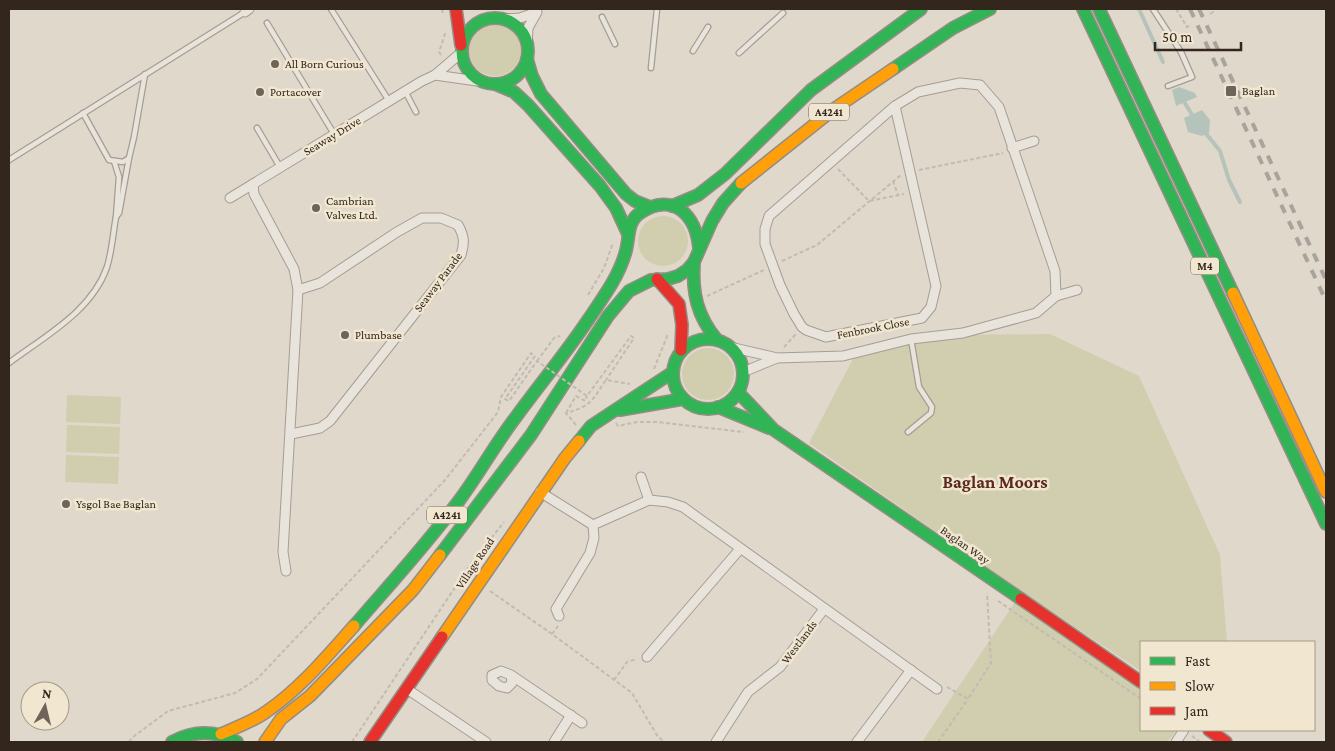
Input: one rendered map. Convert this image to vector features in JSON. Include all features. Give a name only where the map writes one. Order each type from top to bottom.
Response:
[{"type":"main road","points":[[456,9],[465,65],[473,75],[514,92],[528,105],[600,186],[616,208],[628,234]]},
{"type":"main road","points":[[479,9],[515,25],[524,35],[528,47],[527,59],[532,76],[541,94],[626,194],[635,202],[650,207]]},
{"type":"main road","name":"A4241","points":[[220,734],[250,722],[273,707],[297,686],[396,576],[460,498],[601,301],[623,261],[628,234],[638,214],[650,207],[672,206],[698,195],[718,179],[811,90],[921,9]]},
{"type":"main road","name":"A4241","points":[[265,742],[281,719],[310,696],[413,590],[531,435],[608,316],[629,291],[640,284],[657,279],[668,279],[678,276],[687,270],[694,262],[719,209],[739,185],[834,109],[953,28],[990,9]]},
{"type":"main road","name":"M4","points":[[1083,9],[1326,524]]},
{"type":"main road","name":"M4","points":[[1099,9],[1326,492]]},
{"type":"main road","points":[[462,50],[465,37],[472,28],[481,21],[498,18]]},
{"type":"main road","points":[[490,83],[506,82],[515,77],[527,59]]},
{"type":"main road","points":[[672,206],[684,212],[694,222],[699,235],[699,249]]},
{"type":"main road","points":[[694,262],[692,281],[698,313],[704,326],[717,340]]},
{"type":"main road","points":[[657,279],[679,304],[682,325],[681,350]]},
{"type":"main road","points":[[707,338],[717,340],[730,346],[737,354],[743,372],[742,383],[732,399],[718,407],[700,408],[684,399],[677,391],[673,372],[675,360],[681,350],[689,344],[707,338]]},
{"type":"main road","name":"Village Road","points":[[370,742],[540,492],[591,426],[673,372]]},
{"type":"main road","name":"Baglan Way","points":[[738,392],[774,430],[1140,681]]},
{"type":"main road","name":"Village Road","points":[[612,413],[684,399]]},
{"type":"main road","name":"Baglan Way","points":[[718,407],[774,430]]},
{"type":"main road","points":[[1210,731],[1226,742]]},
{"type":"main road","name":"A4241","points":[[172,742],[180,736],[200,732],[220,734],[237,742]]},
{"type":"street","points":[[498,18],[520,18],[539,10]]},
{"type":"street","points":[[528,47],[528,28],[539,10]]},
{"type":"street","name":"Seaway Drive","points":[[230,198],[405,91],[435,75],[462,50]]},
{"type":"street","points":[[435,75],[490,83]]},
{"type":"street","points":[[802,327],[780,285],[765,244],[765,229],[769,216],[895,106],[918,92],[960,83],[980,85],[999,107],[1054,272],[1056,296],[1077,290]]},
{"type":"street","name":"Fenbrook Close","points":[[802,327],[826,336],[922,318],[931,307],[936,286],[895,106]]},
{"type":"street","points":[[1013,149],[1034,141]]},
{"type":"street","points":[[253,184],[254,194],[294,269],[298,290],[283,552],[286,571]]},
{"type":"street","name":"Seaway Parade","points":[[291,434],[320,428],[330,422],[461,255],[465,244],[463,235],[458,224],[441,218],[422,218],[397,232],[320,283],[298,290]]},
{"type":"street","name":"Fenbrook Close","points":[[730,346],[775,358],[843,356],[911,339],[963,333],[1036,313],[1056,296]]},
{"type":"street","name":"Fenbrook Close","points":[[743,372],[775,358]]},
{"type":"street","points":[[593,525],[649,500],[640,477]]},
{"type":"street","points":[[540,492],[593,525]]},
{"type":"street","name":"Westlands","points":[[649,500],[668,502],[683,507],[937,689]]},
{"type":"street","points":[[559,616],[556,609],[590,553],[594,538],[593,525]]},
{"type":"street","points":[[647,657],[740,549]]},
{"type":"street","name":"Westlands","points":[[716,742],[748,692],[780,667],[824,609]]},
{"type":"street","points":[[857,742],[910,670]]},
{"type":"street","points":[[511,675],[582,723]]},
{"type":"street","points":[[407,689],[479,741]]},
{"type":"street","points":[[554,742],[571,715]]},
{"type":"street","points":[[1176,742],[1183,731]]},
{"type":"lane","points":[[331,9],[389,101]]},
{"type":"lane","points":[[651,68],[657,9]]},
{"type":"lane","points":[[1153,9],[1181,52],[1192,77],[1168,86]]},
{"type":"lane","points":[[9,160],[247,10]]},
{"type":"lane","points":[[739,53],[783,12]]},
{"type":"lane","points":[[602,17],[615,44]]},
{"type":"lane","points":[[267,23],[334,134]]},
{"type":"lane","points":[[693,51],[708,27]]},
{"type":"lane","points":[[116,217],[119,214],[145,74]]},
{"type":"lane","points":[[405,91],[416,112]]},
{"type":"lane","points":[[83,113],[109,160],[123,162],[129,158]]},
{"type":"lane","points":[[257,128],[280,167]]},
{"type":"lane","points":[[9,363],[88,302],[100,284],[107,266],[116,217],[119,176],[114,161]]},
{"type":"lane","points":[[908,432],[931,413],[932,407],[919,387],[911,339]]},
{"type":"path","points":[[442,9],[443,15]]},
{"type":"path","points":[[1176,9],[1187,27],[1189,26]]},
{"type":"path","points":[[1210,14],[1212,12],[1211,9]]},
{"type":"path","points":[[445,26],[446,31],[439,52],[448,64]]},
{"type":"path","points":[[703,298],[817,245],[893,181],[911,170],[1013,149]]},
{"type":"path","points":[[831,162],[869,201]]},
{"type":"path","points":[[893,181],[898,195]]},
{"type":"path","points":[[869,201],[914,191]]},
{"type":"path","points":[[584,301],[604,268],[615,240]]},
{"type":"path","points":[[775,358],[802,327]]},
{"type":"path","points":[[129,742],[168,711],[235,693],[257,679],[445,480],[498,412],[501,397],[531,354],[535,356],[506,398],[509,401],[554,338],[564,334],[559,342]]},
{"type":"path","points":[[631,336],[634,338],[593,399],[584,408],[566,413],[576,396],[584,401],[631,336]]},
{"type":"path","points":[[537,361],[587,396]]},
{"type":"path","points":[[538,371],[543,364]]},
{"type":"path","points":[[606,380],[631,384]]},
{"type":"path","points":[[498,412],[506,409]]},
{"type":"path","points":[[566,413],[579,428]]},
{"type":"path","points":[[612,413],[618,426],[637,422],[658,422],[749,433]]},
{"type":"path","points":[[352,742],[470,565],[507,519]]},
{"type":"path","points":[[478,583],[552,634],[632,693],[658,737],[665,742]]},
{"type":"path","points":[[938,742],[991,663],[987,593],[1140,698]]},
{"type":"path","points":[[614,680],[627,662],[647,657]]},
{"type":"path","points":[[937,689],[949,686],[968,699]]},
{"type":"shaded area","points":[[495,24],[505,26],[513,32],[519,40],[521,50],[519,60],[513,68],[505,74],[495,76],[485,74],[477,68],[471,60],[469,50],[471,40],[477,32],[485,26]]},
{"type":"shaded area","points":[[1179,87],[1195,93],[1197,97],[1176,106],[1172,90]]},
{"type":"shaded area","points":[[1202,110],[1210,120],[1209,133],[1202,136],[1188,132],[1184,118]]},
{"type":"shaded area","points":[[663,216],[681,223],[688,241],[681,259],[663,266],[645,259],[638,241],[645,223]]},
{"type":"shaded area","points":[[1050,334],[1139,376],[1220,555],[1227,641],[1140,641],[1140,670],[1022,592],[809,443],[854,357],[909,341],[961,335]]},
{"type":"shaded area","points":[[708,348],[718,350],[726,356],[732,364],[734,374],[732,384],[726,392],[718,398],[708,400],[698,398],[690,392],[684,384],[682,374],[684,364],[690,356],[698,350]]},
{"type":"shaded area","points":[[67,395],[121,397],[120,424],[66,422]]},
{"type":"shaded area","points":[[67,425],[120,427],[119,454],[66,452]]},
{"type":"shaded area","points":[[66,455],[119,457],[118,484],[65,482]]},
{"type":"shaded area","points":[[1015,602],[1140,686],[1140,731],[1176,731],[1167,742],[922,742]]},
{"type":"waterway","points":[[1139,9],[1163,62]]},
{"type":"waterway","points":[[1183,100],[1194,118]]},
{"type":"waterway","points":[[1204,131],[1220,151],[1229,180],[1240,202]]},
{"type":"railway","points":[[1190,9],[1326,301]]},
{"type":"railway","points":[[1199,9],[1326,280]]},
{"type":"traffic: fast","points":[[672,206],[698,195],[725,174],[811,90],[921,9]]},
{"type":"traffic: fast","points":[[893,69],[953,28],[990,9]]},
{"type":"traffic: fast","points":[[1083,9],[1326,524]]},
{"type":"traffic: fast","points":[[1099,9],[1233,293]]},
{"type":"traffic: fast","points":[[495,18],[507,21],[518,28],[525,39],[528,51],[525,63],[518,74],[507,81],[495,84],[483,81],[472,74],[465,63],[462,51],[465,39],[472,28],[483,21],[495,18]]},
{"type":"traffic: fast","points":[[527,59],[532,76],[541,94],[626,194],[635,201],[650,207]]},
{"type":"traffic: fast","points":[[495,84],[514,92],[528,105],[600,186],[616,208],[628,234]]},
{"type":"traffic: fast","points":[[440,555],[531,435],[608,316],[629,291],[651,280],[668,279],[678,276],[687,270],[694,262],[712,221],[723,203],[741,183]]},
{"type":"traffic: fast","points":[[354,626],[448,515],[509,427],[580,332],[614,280],[622,263],[627,249],[632,221],[640,213],[652,207],[672,206],[681,210],[688,217],[697,236],[699,248]]},
{"type":"traffic: fast","points":[[694,262],[694,284],[697,304],[700,313],[717,340]]},
{"type":"traffic: fast","points":[[708,339],[721,342],[733,349],[740,361],[743,374],[740,387],[733,399],[721,406],[708,409],[695,406],[683,399],[676,387],[673,374],[676,361],[683,349],[695,342],[708,339]]},
{"type":"traffic: fast","points":[[579,441],[591,426],[673,372]]},
{"type":"traffic: fast","points":[[738,392],[774,430],[1021,599]]},
{"type":"traffic: fast","points":[[620,410],[683,399]]},
{"type":"traffic: fast","points":[[718,407],[769,428]]},
{"type":"traffic: fast","points":[[172,742],[188,735],[204,733],[221,735],[237,742]]},
{"type":"traffic: slow","points":[[741,183],[834,109],[893,69]]},
{"type":"traffic: slow","points":[[1233,293],[1326,492]]},
{"type":"traffic: slow","points":[[442,637],[565,458],[579,441]]},
{"type":"traffic: slow","points":[[265,742],[281,719],[310,696],[413,590],[440,555]]},
{"type":"traffic: slow","points":[[221,734],[255,719],[278,703],[313,672],[354,626]]},
{"type":"traffic: jam","points":[[456,9],[461,45]]},
{"type":"traffic: jam","points":[[657,279],[679,304],[682,325],[681,350]]},
{"type":"traffic: jam","points":[[1021,599],[1140,681]]},
{"type":"traffic: jam","points":[[370,742],[442,637]]},
{"type":"traffic: jam","points":[[1210,731],[1226,742]]},
{"type":"place","name":"All Born Curious","points":[[275,64]]},
{"type":"place","name":"Baglan","points":[[1231,91]]},
{"type":"place","name":"Portacover","points":[[260,92]]},
{"type":"place","name":"Cambrian Valves Ltd.","points":[[316,208]]},
{"type":"place","name":"Plumbase","points":[[345,335]]},
{"type":"place","name":"Ysgol Bae Baglan","points":[[66,504]]},
{"type":"district","name":"Baglan Moors","points":[[995,482]]}]
